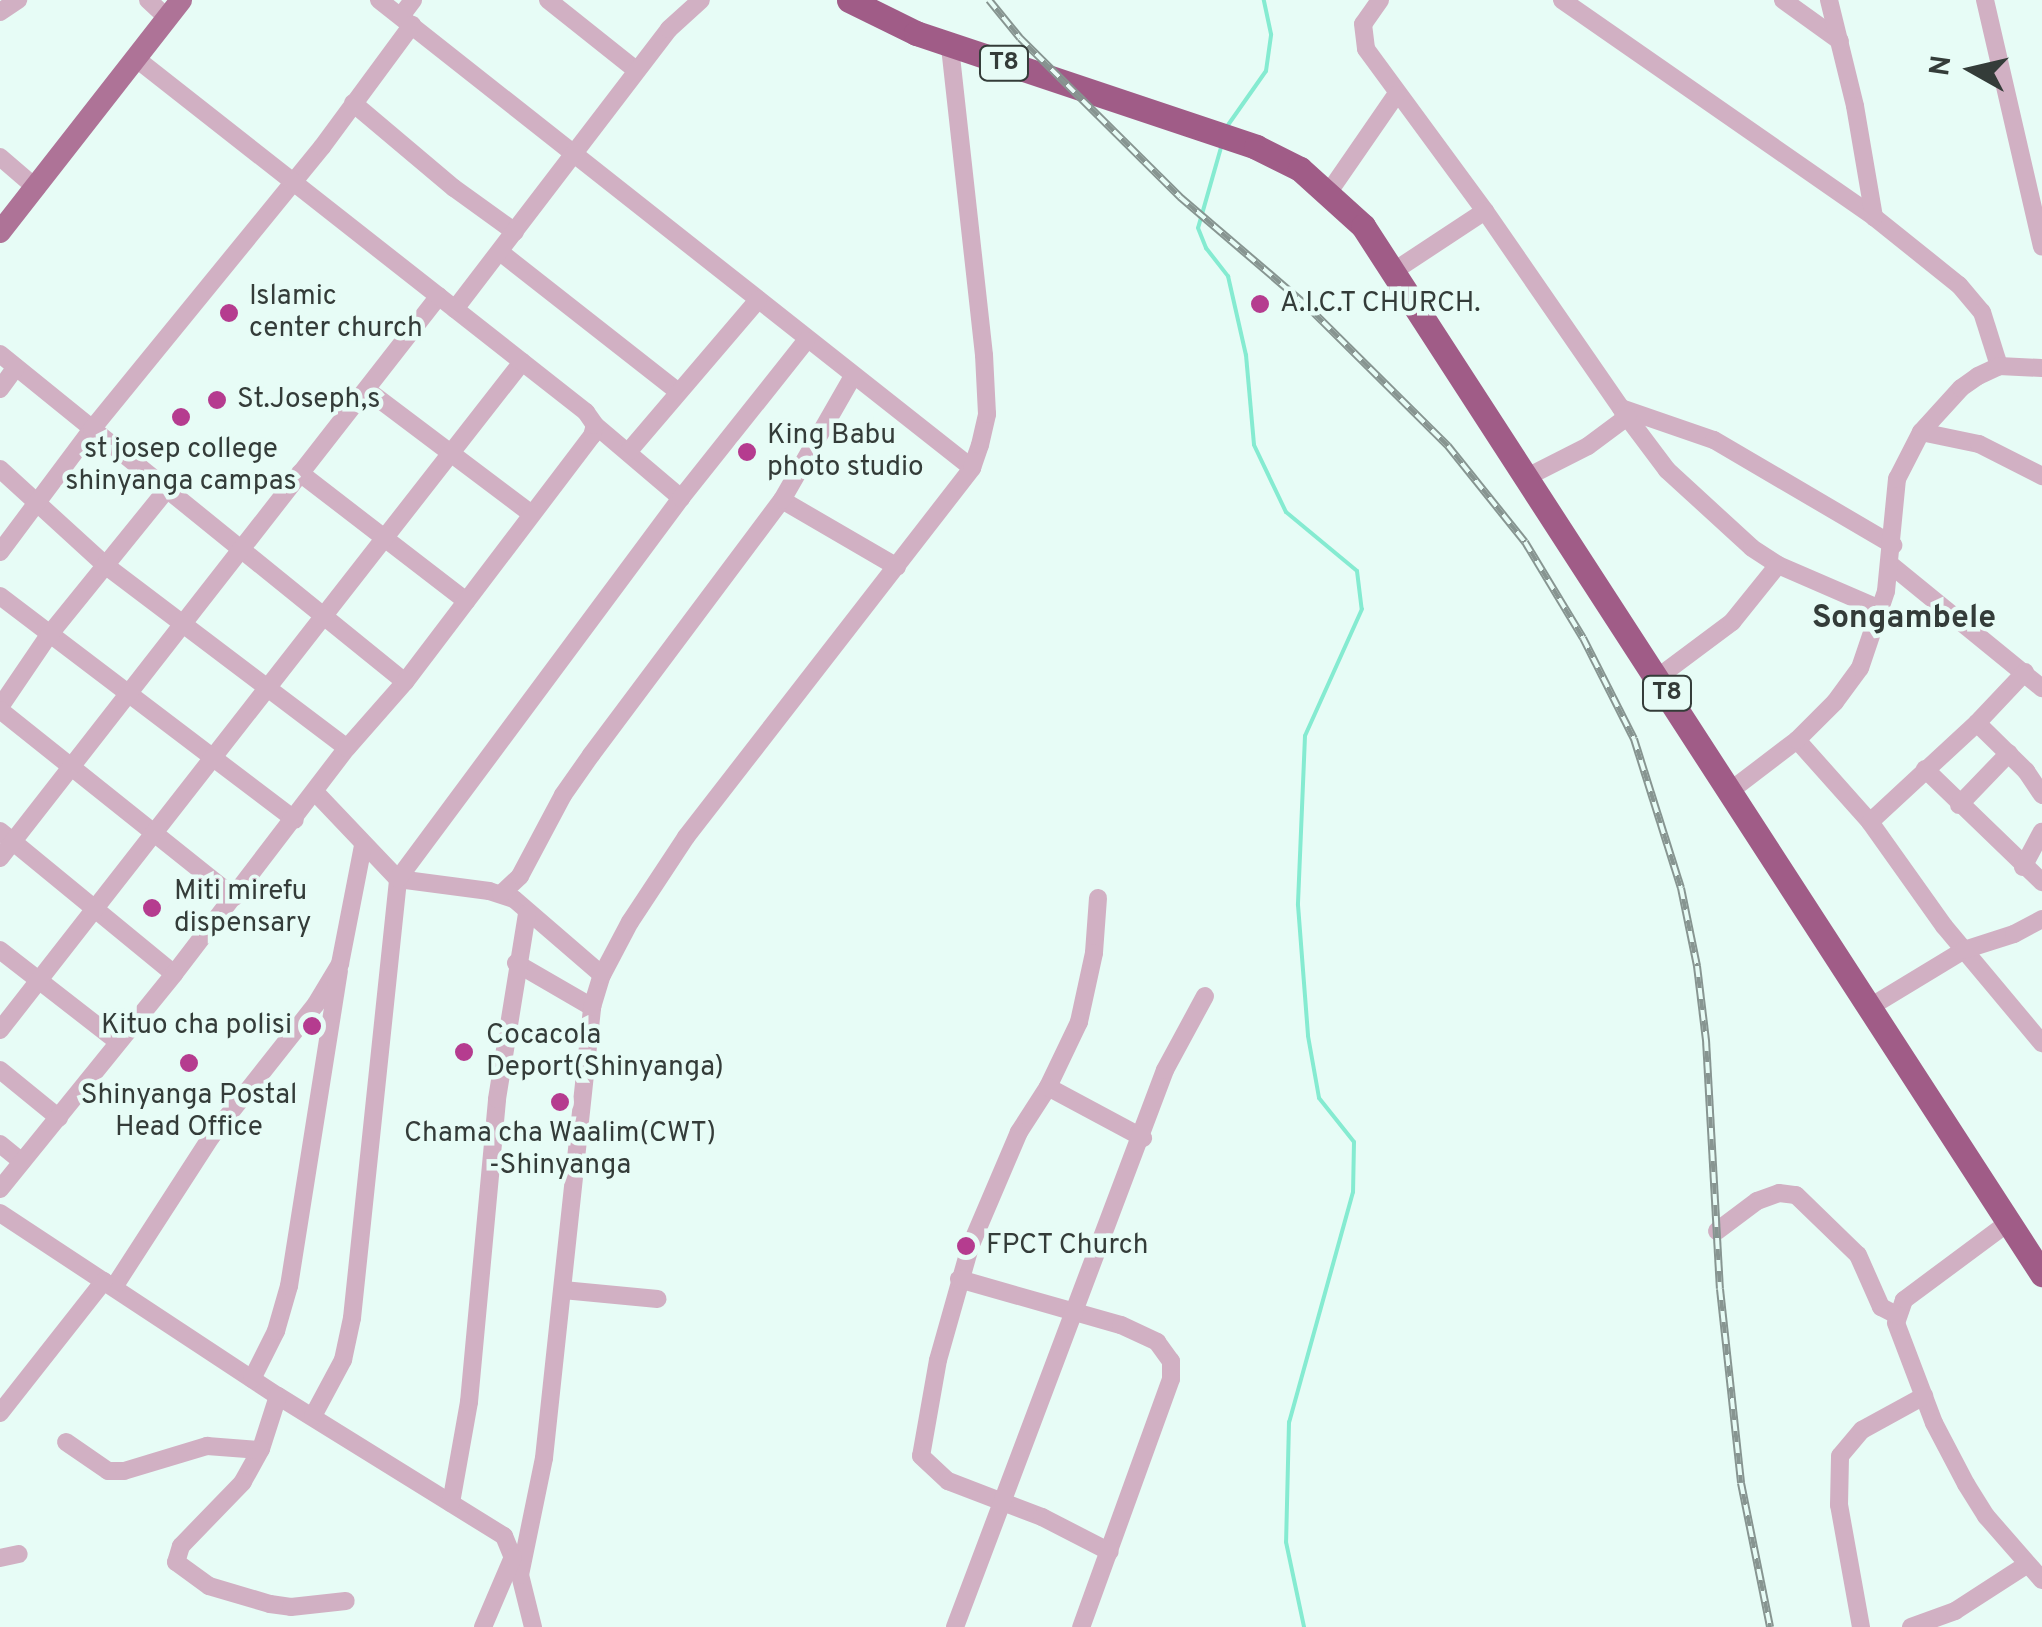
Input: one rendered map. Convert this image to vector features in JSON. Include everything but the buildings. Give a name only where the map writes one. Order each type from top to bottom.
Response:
[{"type":"highway","name":"T8","points":[[849,0],[892,23],[950,45],[1256,147],[1300,170],[1363,226],[2042,1274]]},
{"type":"main road","points":[[0,232],[174,9]]},
{"type":"street","points":[[0,12],[18,0]]},
{"type":"street","points":[[148,0],[174,9]]},
{"type":"street","points":[[379,0],[806,341],[972,468]]},
{"type":"street","points":[[0,552],[92,430],[293,184],[407,21],[413,0]]},
{"type":"street","points":[[548,0],[636,70]]},
{"type":"street","points":[[456,308],[668,29],[701,0]]},
{"type":"street","points":[[1380,0],[1363,24],[1362,37],[1396,95],[1486,211],[1667,470],[1752,548],[1778,565],[1882,610]]},
{"type":"street","points":[[1562,0],[1874,217],[1972,298],[1982,312],[1999,366]]},
{"type":"street","points":[[1783,0],[1840,40]]},
{"type":"street","points":[[1828,0],[1840,40],[1874,217]]},
{"type":"street","points":[[1984,0],[2042,246]]},
{"type":"street","points":[[482,1627],[517,1566],[535,1516],[592,1007],[602,975],[630,922],[686,837],[972,468],[986,414],[984,355],[950,45]]},
{"type":"street","points":[[138,60],[586,412],[682,498]]},
{"type":"street","points":[[1329,192],[1396,95]]},
{"type":"street","points":[[353,103],[454,188],[515,232]]},
{"type":"street","points":[[0,157],[36,188]]},
{"type":"street","points":[[1394,271],[1486,211]]},
{"type":"street","points":[[500,252],[676,390]]},
{"type":"street","points":[[0,858],[7,836],[73,768],[439,296]]},
{"type":"street","points":[[629,451],[676,390],[758,300]]},
{"type":"street","points":[[313,1416],[343,1360],[352,1318],[398,880],[682,498],[806,341]]},
{"type":"street","points":[[0,354],[326,614],[405,682]]},
{"type":"street","points":[[0,1030],[522,362]]},
{"type":"street","points":[[1730,792],[1797,740],[1851,682],[1868,653],[1891,565],[1897,479],[1921,432],[1961,388],[1999,366],[2042,368]]},
{"type":"street","points":[[0,389],[16,367]]},
{"type":"street","points":[[501,894],[520,876],[563,795],[591,755],[782,500],[854,376]]},
{"type":"street","points":[[367,390],[530,512]]},
{"type":"street","points":[[1527,476],[1588,446],[1624,412]]},
{"type":"street","points":[[1624,412],[1714,440],[1893,545]]},
{"type":"street","points":[[0,1189],[174,974],[347,748],[405,682],[530,512],[592,436],[595,424]]},
{"type":"street","points":[[1921,432],[1980,444],[2042,476]]},
{"type":"street","points":[[0,469],[105,565],[270,686],[347,748]]},
{"type":"street","points":[[300,473],[466,601]]},
{"type":"street","points":[[168,488],[49,635],[0,708],[234,896]]},
{"type":"street","points":[[782,500],[897,567]]},
{"type":"street","points":[[1657,678],[1732,622],[1778,565]]},
{"type":"street","points":[[1891,565],[2042,688]]},
{"type":"street","points":[[0,596],[295,820]]},
{"type":"street","points":[[1870,822],[1977,723],[2024,672]]},
{"type":"street","points":[[1977,723],[2009,753],[2042,794]]},
{"type":"street","points":[[1797,740],[1870,822],[1964,950],[2042,1043]]},
{"type":"street","points":[[1959,805],[2009,753]]},
{"type":"street","points":[[1925,770],[2042,882]]},
{"type":"street","points":[[316,793],[398,880],[501,894],[602,975]]},
{"type":"street","points":[[2023,867],[2042,832]]},
{"type":"street","points":[[7,836],[174,974]]},
{"type":"street","points":[[252,1379],[276,1331],[289,1286],[340,964],[363,846]]},
{"type":"street","points":[[1098,898],[1090,984],[1073,1038],[998,1175],[958,1279],[921,1456],[948,1481],[1002,1501],[1110,1552]]},
{"type":"street","points":[[451,1503],[469,1402],[496,1099],[527,913]]},
{"type":"street","points":[[1870,1007],[1964,950],[2014,934],[2042,919]]},
{"type":"street","points":[[0,950],[118,1042]]},
{"type":"street","points":[[516,963],[592,1007]]},
{"type":"street","points":[[0,1412],[109,1284],[211,1137],[316,1004],[340,964]]},
{"type":"street","points":[[955,1627],[1165,1070],[1205,996]]},
{"type":"street","points":[[0,1070],[59,1118]]},
{"type":"street","points":[[1048,1088],[1142,1138]]},
{"type":"street","points":[[0,1144],[22,1162]]},
{"type":"street","points":[[1717,1231],[1757,1201],[1779,1193],[1796,1195],[1858,1255],[1882,1307],[1897,1315]]},
{"type":"street","points":[[0,1213],[278,1396],[504,1536],[517,1566],[533,1627]]},
{"type":"street","points":[[2009,1222],[1904,1300],[1897,1315],[1941,1438],[1986,1516],[2042,1580]]},
{"type":"street","points":[[958,1279],[1073,1310],[1145,1335],[1167,1352],[1171,1361],[1170,1379],[1081,1627]]},
{"type":"street","points":[[563,1290],[658,1299]]},
{"type":"street","points":[[278,1396],[260,1450],[228,1501],[181,1546],[176,1562],[210,1586],[270,1604],[291,1607],[346,1602]]},
{"type":"street","points":[[1861,1627],[1839,1505],[1840,1456],[1862,1430],[1924,1396]]},
{"type":"street","points":[[66,1442],[108,1471],[124,1471],[207,1446],[260,1450]]},
{"type":"street","points":[[504,1536],[535,1516]]},
{"type":"street","points":[[1910,1627],[1955,1610],[2026,1565]]},
{"type":"waterway","points":[[1228,125],[1266,71],[1271,34],[1264,0]]},
{"type":"waterway","points":[[1222,144],[1198,228],[1206,248],[1228,276],[1246,355],[1254,445],[1286,512],[1357,571],[1362,609],[1305,736],[1298,905],[1308,1036],[1319,1098],[1354,1142],[1353,1192],[1289,1422],[1286,1542],[1304,1627]]},
{"type":"railway","points":[[989,0],[1020,38],[1180,197],[1307,306],[1448,446],[1525,542],[1583,638],[1634,739],[1681,888],[1697,966],[1706,1040],[1720,1289],[1741,1483],[1770,1627]]},
{"type":"place","name":"A.I.C.T CHURCH.","points":[[1260,304]]},
{"type":"place","name":"Islamic center church","points":[[229,313]]},
{"type":"place","name":"St.Joseph,s","points":[[217,400]]},
{"type":"place","name":"st josep college shinyanga campas","points":[[181,417]]},
{"type":"place","name":"King Babu photo studio","points":[[747,452]]},
{"type":"place","name":"Miti mirefu dispensary","points":[[152,908]]},
{"type":"place","name":"Kituo cha polisi","points":[[312,1026]]},
{"type":"place","name":"Cocacola Deport(Shinyanga)","points":[[464,1052]]},
{"type":"place","name":"Shinyanga Postal Head Office","points":[[189,1063]]},
{"type":"place","name":"Chama cha Waalim(CWT) -Shinyanga","points":[[560,1102]]},
{"type":"place","name":"FPCT Church","points":[[966,1246]]},
{"type":"district","name":"Songambele","points":[[1904,619]]}]
